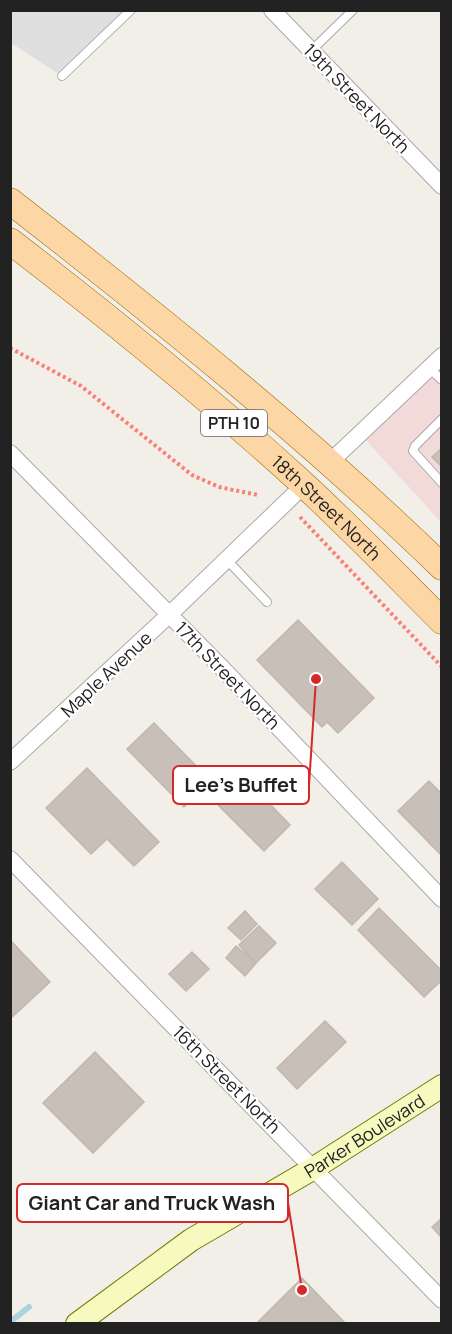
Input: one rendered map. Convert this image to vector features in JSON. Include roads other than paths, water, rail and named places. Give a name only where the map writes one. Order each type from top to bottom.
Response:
[{"type":"main road","name":"18th Street North","points":[[10,201],[220,369],[328,463],[441,567]]},
{"type":"main road","name":"18th Street North","points":[[10,241],[210,403],[304,485],[441,621]]},
{"type":"street","name":"19th Street North","points":[[272,10],[441,186]]},
{"type":"street","points":[[328,463],[435,362]]},
{"type":"street","name":"17th Street North","points":[[10,453],[170,615],[441,899]]},
{"type":"street","name":"Maple Avenue","points":[[10,762],[170,615],[304,485]]},
{"type":"street","name":"16th Street North","points":[[10,859],[441,1300]]},
{"type":"street","name":"Parker Boulevard","points":[[76,1323],[191,1240],[314,1168],[441,1086]]},
{"type":"lane","points":[[62,76],[130,10]]},
{"type":"lane","points":[[311,51],[353,10]]},
{"type":"lane","points":[[435,362],[441,380]]},
{"type":"lane","points":[[441,419],[413,451],[441,483]]},
{"type":"lane","points":[[227,560],[267,602]]},
{"type":"waterway","points":[[10,1322],[29,1307]]},
{"type":"place","name":"Lee's Buffet","points":[[316,679]]},
{"type":"place","name":"Giant Car and Truck Wash","points":[[302,1290]]}]
